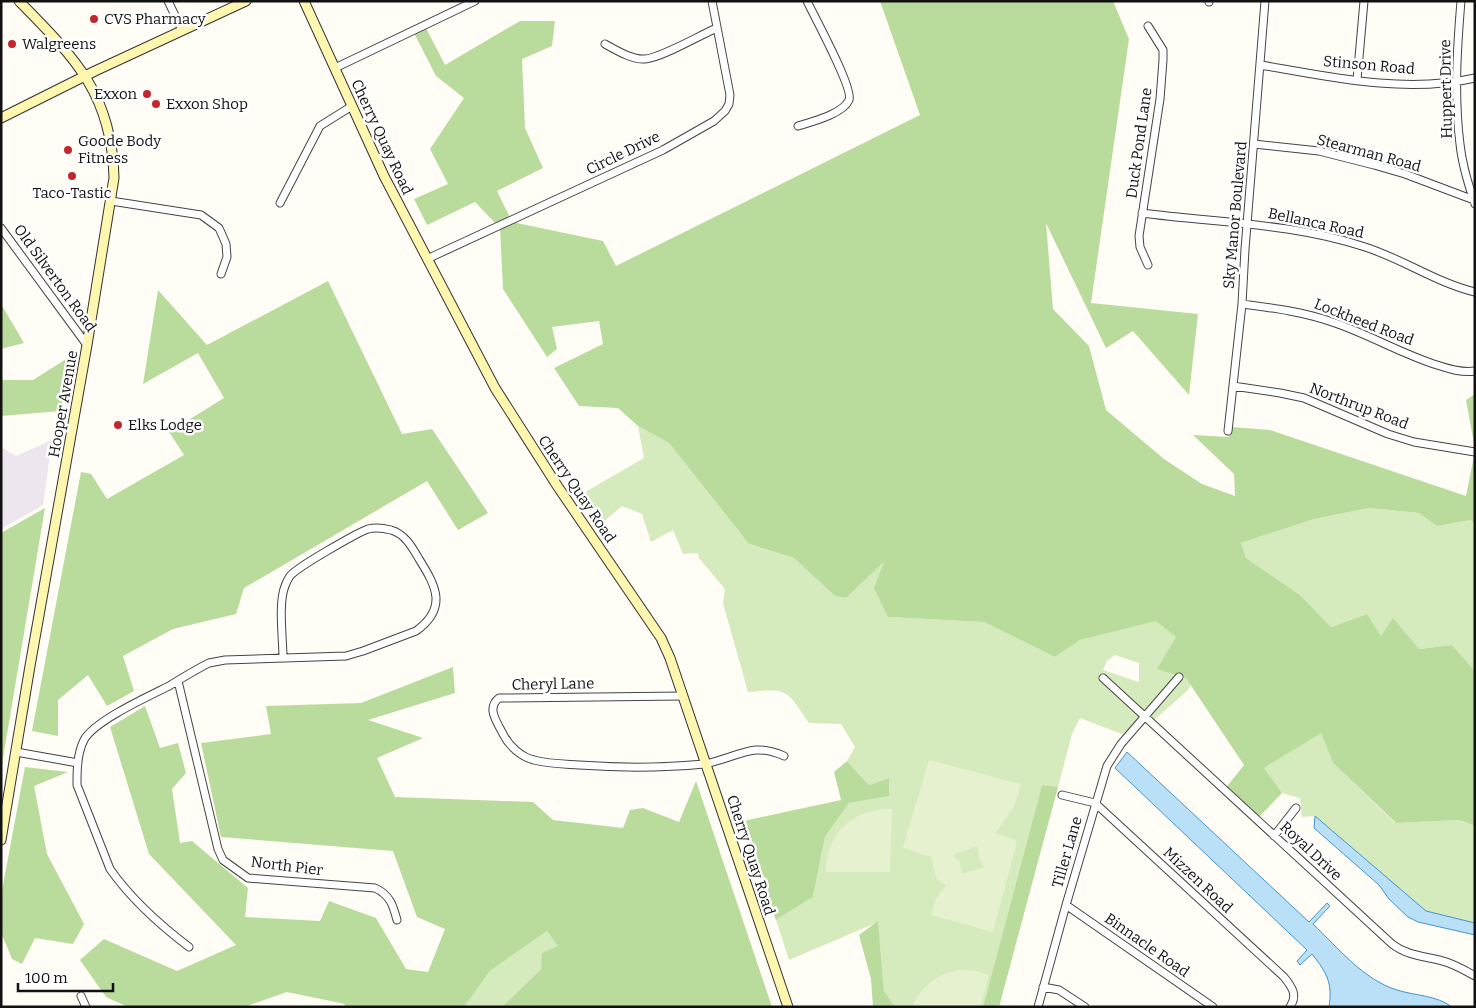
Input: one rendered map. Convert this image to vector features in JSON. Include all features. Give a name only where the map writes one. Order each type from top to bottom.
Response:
[{"type":"street","name":"Hooper Avenue","points":[[1,840],[114,178],[113,155],[106,119],[86,76],[74,59],[19,1]]},
{"type":"street","points":[[168,1],[182,30]]},
{"type":"street","points":[[1,118],[235,3],[246,1]]},
{"type":"street","name":"Cherry Quay Road","points":[[304,1],[384,176],[495,388],[558,487],[661,638],[670,658],[707,764],[752,904],[788,1007]]},
{"type":"street","points":[[335,68],[475,1]]},
{"type":"street","name":"Circle Drive","points":[[427,260],[662,150],[714,121],[725,111],[730,95],[712,1]]},
{"type":"street","points":[[798,126],[823,118],[842,108],[850,97],[846,82],[807,1]]},
{"type":"street","name":"Sky Manor Boulevard","points":[[1228,431],[1242,304],[1265,1]]},
{"type":"street","points":[[1357,80],[1364,1]]},
{"type":"street","name":"Huppert Drive","points":[[1461,1],[1456,61],[1460,144],[1466,176],[1474,202]]},
{"type":"street","name":"Duck Pond Lane","points":[[1148,26],[1164,50],[1160,99],[1139,236],[1140,247],[1148,266]]},
{"type":"street","points":[[605,44],[628,55],[644,59],[659,55],[717,28]]},
{"type":"street","name":"Stinson Road","points":[[1260,65],[1357,80],[1436,84],[1475,78]]},
{"type":"street","points":[[280,203],[320,126],[352,106]]},
{"type":"street","name":"Stearman Road","points":[[1254,144],[1319,151],[1374,165],[1405,174],[1474,202]]},
{"type":"street","points":[[111,201],[202,216],[219,228],[226,244],[227,256],[221,274]]},
{"type":"street","name":"Bellanca Road","points":[[1142,213],[1289,228],[1328,236],[1366,247],[1456,286],[1475,292]]},
{"type":"street","name":"Old Silverton Road","points":[[1,228],[87,345]]},
{"type":"street","name":"Lockheed Road","points":[[1242,304],[1295,311],[1314,316],[1336,323],[1431,363],[1453,370],[1475,372]]},
{"type":"street","name":"Northrup Road","points":[[1233,386],[1304,398],[1388,434],[1414,442],[1475,452]]},
{"type":"street","points":[[189,947],[166,930],[118,880],[110,869],[77,785],[78,763],[85,739],[92,731],[110,718],[209,663],[226,660],[346,656],[407,634],[422,626],[434,611],[436,590],[411,544],[393,530],[381,527],[369,529],[353,536],[290,576],[284,588],[282,601],[283,658]]},
{"type":"street","name":"Tiller Lane","points":[[1038,1007],[1107,766],[1121,744],[1146,718],[1179,677]]},
{"type":"street","points":[[1103,678],[1146,718]]},
{"type":"street","name":"North Pier","points":[[178,681],[218,849],[223,860],[248,878],[376,888],[384,892],[392,902],[397,920]]},
{"type":"street","name":"Cheryl Lane","points":[[683,696],[499,698],[494,702],[492,708],[493,716],[505,738],[521,754],[533,760],[549,763],[640,767],[707,764]]},
{"type":"street","name":"Royal Drive","points":[[1146,718],[1401,951],[1446,962],[1475,976]]},
{"type":"street","points":[[707,764],[750,750],[770,750],[784,756]]},
{"type":"street","points":[[16,752],[78,763]]},
{"type":"street","name":"Mizzen Road","points":[[1062,795],[1095,803],[1284,977],[1294,992],[1294,1001],[1290,1007]]},
{"type":"street","points":[[1274,836],[1296,808]]},
{"type":"street","name":"Binnacle Road","points":[[1066,905],[1213,1007]]},
{"type":"street","points":[[1043,987],[1059,990],[1085,1007]]},
{"type":"street","points":[[80,996],[86,1007]]},
{"type":"shaded area","points":[[52,440],[43,505],[1,529],[1,447],[16,456]]},
{"type":"green space","points":[[880,1],[1113,1],[1129,39],[1091,303],[1198,314],[1189,395],[1133,331],[1106,348],[1046,223],[1053,309],[1089,346],[1106,410],[1164,459],[1202,484],[1235,496],[1234,474],[1193,435],[1229,437],[1228,431],[1231,427],[1270,430],[1466,496],[1475,451],[1475,527],[1471,520],[1437,526],[1419,513],[1369,508],[1314,519],[1241,543],[1246,558],[1300,595],[1331,627],[1367,614],[1381,636],[1393,618],[1419,649],[1452,645],[1475,671],[1475,826],[1460,820],[1396,823],[1333,763],[1321,733],[1264,768],[1282,793],[1256,820],[1224,790],[1244,765],[1186,678],[1157,669],[1176,637],[1156,621],[1080,640],[1055,657],[984,622],[888,617],[874,588],[884,562],[846,598],[835,596],[794,558],[749,544],[669,443],[638,426],[618,408],[579,406],[554,368],[603,344],[599,321],[552,327],[557,349],[547,357],[503,289],[500,228],[475,202],[427,225],[414,199],[448,184],[430,149],[464,98],[436,76],[413,31],[425,26],[445,65],[520,21],[555,21],[552,46],[522,59],[525,128],[543,168],[497,191],[512,222],[603,241],[616,266],[920,115]]},
{"type":"green space","points":[[328,281],[402,434],[432,429],[488,513],[458,530],[427,481],[244,588],[236,614],[173,629],[123,656],[134,691],[107,706],[88,675],[58,700],[58,736],[32,731],[81,472],[91,474],[107,499],[184,455],[169,432],[224,398],[198,353],[143,384],[158,290],[207,345]]},
{"type":"green space","points":[[1,304],[24,343],[1,349]]},
{"type":"green space","points":[[71,356],[61,411],[1,416],[1,380],[33,380]]},
{"type":"green space","points":[[1475,394],[1475,449],[1466,400]]},
{"type":"green space","points":[[638,426],[669,443],[751,545],[794,558],[835,596],[846,598],[885,561],[888,617],[984,622],[1055,657],[1080,640],[1139,625],[1241,582],[1188,690],[1154,720],[1122,734],[1080,718],[1072,734],[1058,787],[1042,785],[983,1007],[895,1007],[884,991],[878,922],[789,960],[776,920],[813,897],[825,837],[849,803],[888,796],[889,778],[869,785],[847,761],[855,747],[841,724],[809,723],[791,698],[780,691],[748,692],[723,603],[725,589],[698,557],[697,553],[683,554],[673,530],[651,542],[642,514],[622,506],[602,523],[582,494],[644,458]],"holes":[[[1115,655],[1139,663],[1139,682],[1103,670],[1107,661]]]},
{"type":"green space","points":[[45,508],[1,770],[1,533]]},
{"type":"green space","points":[[1369,508],[1419,513],[1437,526],[1471,520],[1475,528],[1475,671],[1452,645],[1419,649],[1393,619],[1381,637],[1367,614],[1331,627],[1300,595],[1246,558],[1241,543],[1314,519]]},
{"type":"green space","points":[[453,667],[455,693],[368,720],[423,738],[377,758],[395,797],[533,802],[553,820],[623,828],[630,810],[643,808],[679,822],[696,781],[772,1007],[502,1007],[541,969],[542,953],[558,946],[547,931],[490,971],[464,1007],[344,1007],[345,1004],[287,992],[244,1007],[128,1007],[106,997],[80,960],[104,939],[177,971],[236,945],[149,854],[110,727],[145,706],[160,748],[178,743],[186,773],[172,789],[180,843],[192,841],[248,888],[245,917],[320,921],[329,901],[376,918],[406,969],[428,972],[445,929],[417,917],[393,851],[221,837],[201,743],[271,734],[266,706],[361,703]]},
{"type":"green space","points":[[1321,732],[1333,763],[1395,823],[1460,820],[1475,826],[1475,923],[1426,911],[1315,816],[1302,817],[1300,798],[1282,793],[1264,768]]},
{"type":"green space","points":[[929,760],[1020,784],[1012,810],[995,833],[1017,842],[993,932],[931,915],[936,899],[946,885],[937,880],[932,856],[923,855],[903,847]],"holes":[[[977,846],[979,857],[984,867],[962,874],[960,862],[953,855]]]},
{"type":"green space","points":[[847,761],[869,785],[889,778],[889,796],[849,803],[825,837],[813,897],[776,920],[739,822],[841,800],[834,772]]},
{"type":"green space","points":[[25,767],[68,772],[34,786],[47,854],[84,924],[73,944],[35,938],[22,964],[12,959],[1,932],[1,896]]},
{"type":"green space","points":[[1042,785],[1058,787],[999,1007],[983,1007]]},
{"type":"green space","points":[[883,809],[892,809],[890,872],[826,872],[830,848],[841,828],[859,815]]},
{"type":"green space","points":[[878,921],[884,991],[895,1007],[873,1007],[871,979],[859,935]]},
{"type":"green space","points":[[547,931],[558,946],[541,969],[502,1007],[464,1007],[490,971]]},
{"type":"green space","points":[[960,970],[975,971],[989,975],[980,1007],[912,1007],[920,992],[931,982],[944,974]]},
{"type":"water","points":[[1127,752],[1309,922],[1327,903],[1330,906],[1313,924],[1342,953],[1373,979],[1397,990],[1433,998],[1452,1007],[1329,1007],[1329,984],[1321,966],[1312,954],[1300,965],[1297,961],[1307,950],[1115,768]]},
{"type":"water","points":[[1315,816],[1426,911],[1475,923],[1475,935],[1418,922],[1408,917],[1389,899],[1379,885],[1314,828]]},
{"type":"place","name":"CVS Pharmacy","points":[[94,19]]},
{"type":"place","name":"Walgreens","points":[[12,44]]},
{"type":"place","name":"Exxon","points":[[147,94]]},
{"type":"place","name":"Exxon Shop","points":[[156,104]]},
{"type":"place","name":"Goode Body Fitness","points":[[68,150]]},
{"type":"place","name":"Taco-Tastic","points":[[72,176]]},
{"type":"place","name":"Elks Lodge","points":[[118,425]]}]
